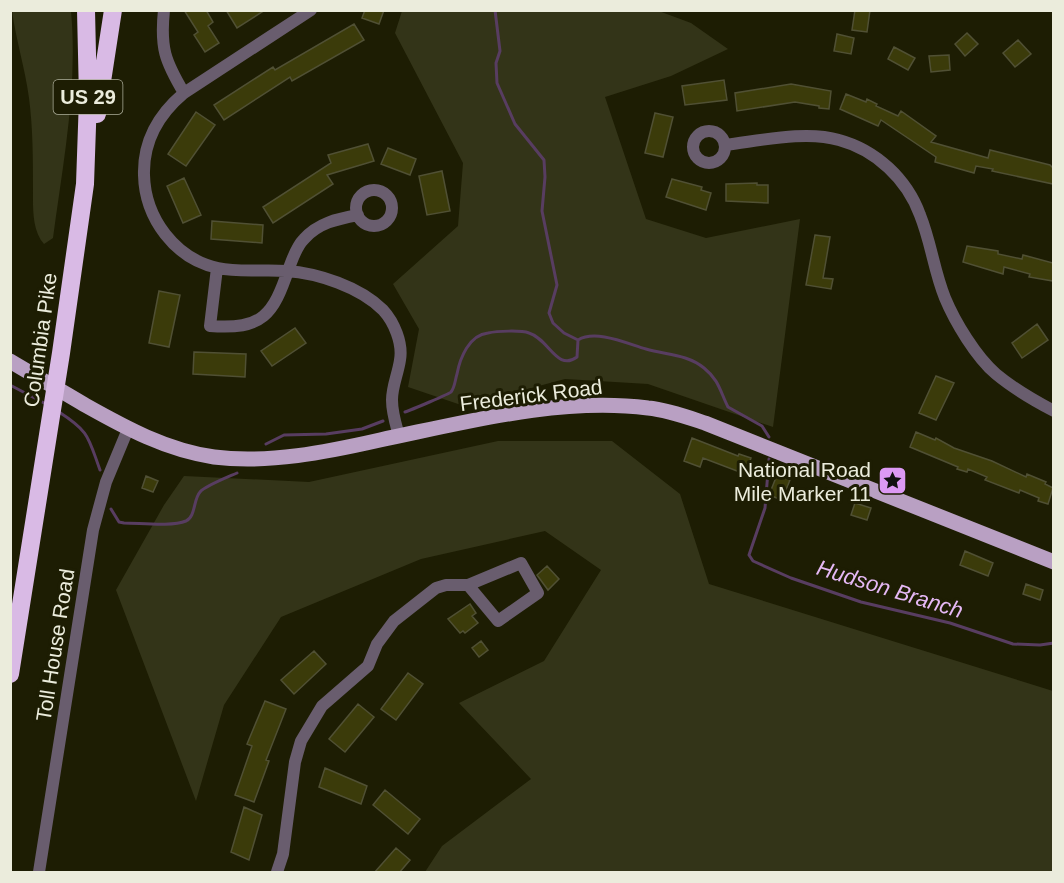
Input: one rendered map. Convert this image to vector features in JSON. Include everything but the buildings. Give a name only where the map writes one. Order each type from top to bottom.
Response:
[{"type":"highway","name":"Columbia Pike","points":[[10,674],[61,353],[85,184],[88,98],[86,10]]},
{"type":"highway","points":[[85,184],[113,10]]},
{"type":"main road","name":"Frederick Road","points":[[10,361],[128,429],[161,444],[214,457],[245,459],[339,449],[495,417],[550,409],[596,405],[651,408],[705,423],[1053,562]]},
{"type":"street","points":[[164,10],[163,49],[169,67],[184,93]]},
{"type":"street","points":[[311,10],[184,93],[170,105],[158,120],[151,135],[146,151],[144,187],[152,215],[171,241],[184,253],[200,262],[217,268],[288,271],[313,276],[347,287],[374,303],[390,319],[397,337],[400,357],[392,400],[399,436]]},
{"type":"street","points":[[725,145],[789,137],[838,139],[858,147],[893,172],[907,189],[920,215],[945,299],[975,348],[994,373],[1022,394],[1053,411]]},
{"type":"street","points":[[217,268],[210,326],[229,327],[246,324],[263,317],[275,305],[298,247],[311,232],[322,224],[358,215]]},
{"type":"street","name":"Toll House Road","points":[[39,873],[93,530],[106,482],[128,429]]},
{"type":"street","points":[[277,873],[283,854],[295,762],[301,741],[322,706],[368,666],[386,631],[394,621],[436,588],[447,585],[468,585],[522,563],[538,593],[498,621],[468,585]]},
{"type":"green space","points":[[656,10],[691,23],[728,49],[671,76],[605,97],[646,219],[706,238],[800,219],[773,427],[648,384],[565,379],[464,406],[408,387],[419,329],[393,284],[458,226],[463,163],[395,33],[402,11]]},
{"type":"green space","points":[[12,11],[71,11],[73,68],[68,125],[53,238],[44,244],[37,233],[34,219],[30,110]]},
{"type":"green space","points":[[498,441],[612,441],[680,494],[709,584],[1053,691],[1053,872],[425,872],[442,846],[531,779],[459,703],[544,661],[601,570],[545,531],[421,559],[281,617],[224,705],[196,801],[116,590],[164,505],[184,476],[309,482]]},
{"type":"waterway","points":[[495,10],[500,51],[496,63],[497,83],[515,124],[544,160],[542,211],[557,285],[549,313],[553,323],[564,333],[578,340]]},
{"type":"waterway","name":"Hudson Branch","points":[[405,412],[451,392],[463,355],[471,343],[481,335],[503,331],[529,333],[542,341],[558,358],[570,361],[577,357],[578,340],[594,336],[612,338],[646,349],[683,357],[697,363],[713,377],[728,407],[762,426],[769,437]]},
{"type":"waterway","name":"Hudson Branch","points":[[10,385],[46,404]]},
{"type":"waterway","name":"Hudson Branch","points":[[59,412],[77,425],[87,436],[100,470]]},
{"type":"waterway","name":"Hudson Branch","points":[[266,444],[284,435],[326,434],[362,429],[383,421]]},
{"type":"waterway","name":"Hudson Branch","points":[[769,459],[765,508],[749,555],[753,561],[791,578],[861,602],[950,623],[1013,644],[1054,643]]},
{"type":"waterway","name":"Hudson Branch","points":[[111,509],[119,522],[180,523],[189,519],[200,492],[237,473]]},
{"type":"place","name":"National Road Mile Marker 11","points":[[892,481]]}]
